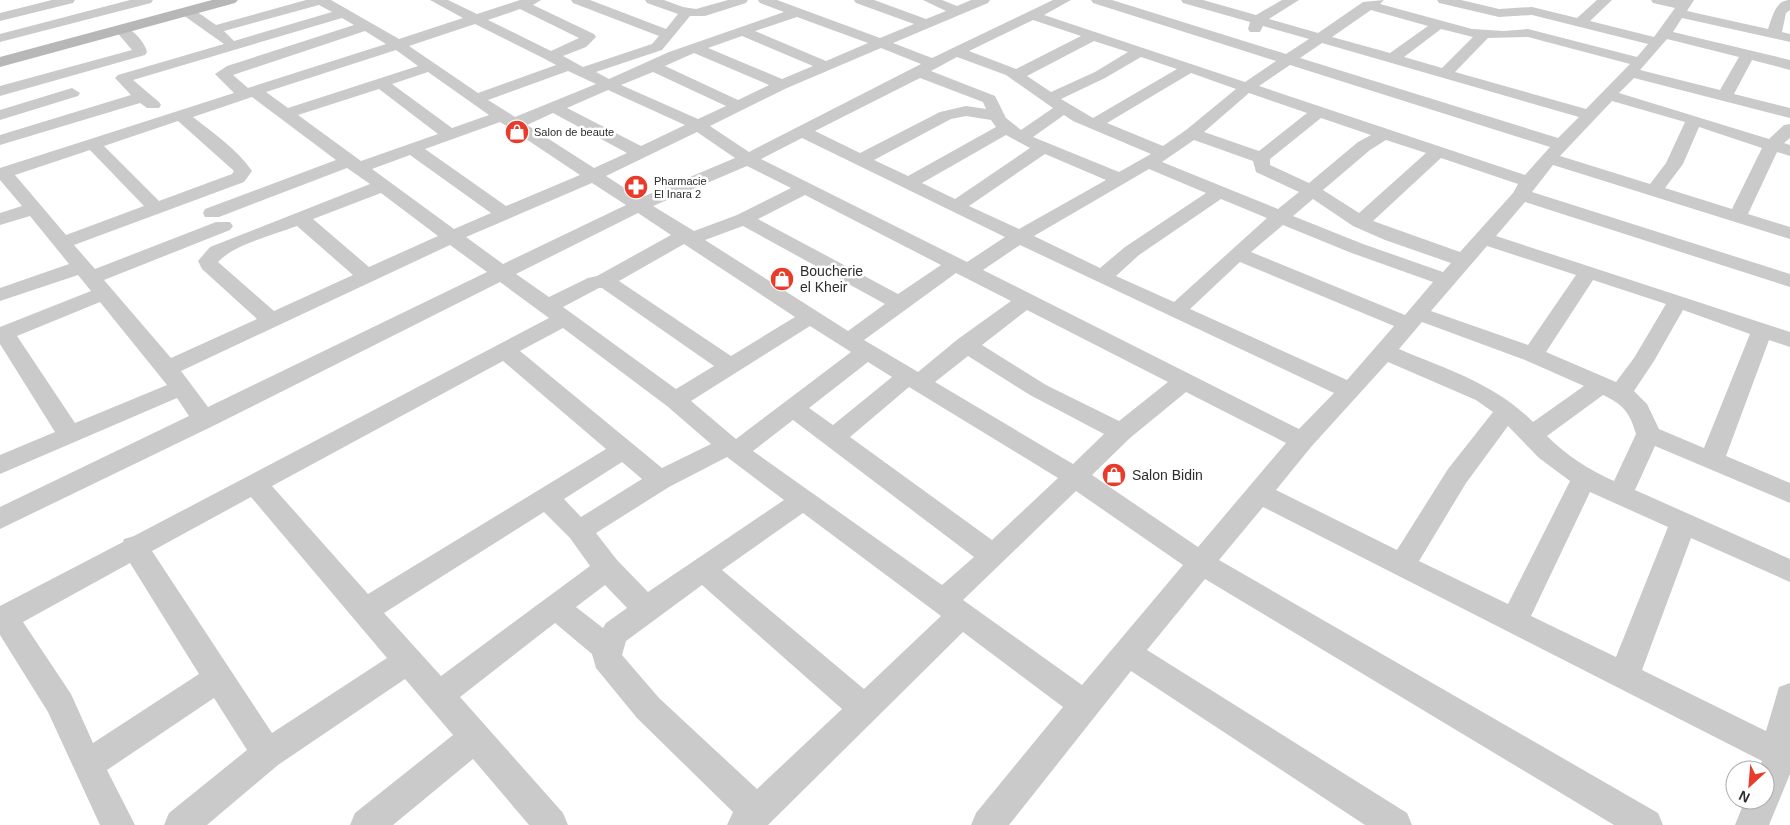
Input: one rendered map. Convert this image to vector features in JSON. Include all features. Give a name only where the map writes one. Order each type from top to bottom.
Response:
[{"type":"main road","points":[[0,62],[230,0]]},
{"type":"street","points":[[0,17],[68,0]]},
{"type":"street","points":[[4,37],[146,0]]},
{"type":"street","points":[[214,30],[321,0],[397,44],[476,99],[689,236],[810,317],[1074,476],[1202,563],[1646,825]]},
{"type":"street","points":[[437,0],[609,85],[700,126],[748,159],[1302,441]]},
{"type":"street","points":[[578,0],[667,34]]},
{"type":"street","points":[[652,0],[685,12],[707,12],[741,0]]},
{"type":"street","points":[[861,0],[927,24]]},
{"type":"street","points":[[930,0],[958,10]]},
{"type":"street","points":[[0,465],[69,434],[173,378],[272,321],[451,237],[594,175],[700,126],[782,85],[983,0]]},
{"type":"street","points":[[0,519],[206,420],[640,205],[748,159],[957,52],[1064,0]]},
{"type":"street","points":[[1098,0],[1287,59],[1555,151],[1654,191],[1790,233]]},
{"type":"street","points":[[1188,0],[1217,3],[1257,20],[1317,39],[1588,115]]},
{"type":"street","points":[[1247,46],[1257,20],[1292,0]]},
{"type":"street","points":[[1444,0],[1468,2],[1499,13],[1528,34]]},
{"type":"street","points":[[1528,10],[1539,0]]},
{"type":"street","points":[[1580,22],[1605,0]]},
{"type":"street","points":[[774,1],[796,12],[881,44],[989,99],[1008,128]]},
{"type":"street","points":[[206,420],[62,243],[32,209],[5,167],[92,144],[527,2],[588,37],[581,44],[550,56]]},
{"type":"street","points":[[579,532],[660,480],[733,448],[793,408],[899,304],[1120,179],[1146,162],[1165,153],[1192,134],[1247,87],[1372,3],[1439,24],[1483,35],[1528,34],[1725,96],[1790,113]]},
{"type":"street","points":[[988,825],[1302,441],[1350,391],[1382,351],[1446,280],[1555,151],[1660,38],[1676,5],[1790,38]]},
{"type":"street","points":[[1499,13],[1528,10],[1790,65]]},
{"type":"street","points":[[1774,34],[1786,10]]},
{"type":"street","points":[[188,12],[235,45]]},
{"type":"street","points":[[476,99],[576,68],[657,47],[678,24],[685,12]]},
{"type":"street","points":[[69,434],[2,334],[91,279],[217,220],[353,164],[412,148],[450,135],[555,108],[653,66],[674,55],[744,32],[796,12]]},
{"type":"street","points":[[62,243],[238,178],[243,171],[234,160],[176,116],[142,97],[124,78],[343,13]]},
{"type":"street","points":[[1032,15],[1092,36],[1138,47],[1189,68],[1384,133],[1438,152],[1525,188],[1790,281]]},
{"type":"street","points":[[1160,32],[1175,24]]},
{"type":"street","points":[[1391,60],[1439,24]]},
{"type":"street","points":[[366,26],[232,69],[222,74],[286,114],[675,400],[733,448],[1085,705]]},
{"type":"street","points":[[122,30],[139,47],[140,52],[152,70]]},
{"type":"street","points":[[744,32],[825,66]]},
{"type":"street","points":[[1444,75],[1483,35]]},
{"type":"street","points":[[1016,75],[1092,36]]},
{"type":"street","points":[[4,37],[32,54]]},
{"type":"street","points":[[657,47],[674,55]]},
{"type":"street","points":[[1048,99],[1100,75],[1138,47]]},
{"type":"street","points":[[695,48],[782,85]]},
{"type":"street","points":[[0,91],[140,52]]},
{"type":"street","points":[[957,52],[1016,75],[1063,108],[1094,124],[1165,153]]},
{"type":"street","points":[[209,53],[232,69]]},
{"type":"street","points":[[1725,96],[1747,56]]},
{"type":"street","points":[[653,66],[739,106]]},
{"type":"street","points":[[286,114],[429,67]]},
{"type":"street","points":[[1094,124],[1189,68]]},
{"type":"street","points":[[381,83],[450,135]]},
{"type":"street","points":[[0,115],[72,93]]},
{"type":"street","points":[[1607,95],[1694,120],[1790,152]]},
{"type":"street","points":[[0,140],[142,97]]},
{"type":"street","points":[[555,108],[641,153]]},
{"type":"street","points":[[907,184],[1008,128],[1063,108]]},
{"type":"street","points":[[860,160],[946,114],[966,111],[1008,128],[1042,148],[1120,179]]},
{"type":"street","points":[[1261,158],[1319,111]]},
{"type":"street","points":[[1654,191],[1674,164],[1694,120]]},
{"type":"street","points":[[1738,217],[1772,145],[1790,129]]},
{"type":"street","points":[[801,131],[955,208],[1350,391]]},
{"type":"street","points":[[1176,311],[1237,254],[1313,192],[1364,146],[1384,133]]},
{"type":"street","points":[[1192,134],[1261,158]]},
{"type":"street","points":[[92,144],[157,209]]},
{"type":"street","points":[[412,148],[505,214]]},
{"type":"street","points":[[955,208],[1042,148]]},
{"type":"street","points":[[1360,222],[1438,152]]},
{"type":"street","points":[[1261,158],[1262,168],[1313,192],[1360,222],[1392,236],[1463,260]]},
{"type":"street","points":[[1146,162],[1356,248],[1446,280]]},
{"type":"street","points":[[272,321],[212,269],[208,261],[217,251],[228,246],[382,186]]},
{"type":"street","points":[[603,282],[689,236],[744,219],[805,188]]},
{"type":"street","points":[[1102,277],[1132,252],[1220,192]]},
{"type":"street","points":[[189,197],[217,220],[228,246]]},
{"type":"street","points":[[0,219],[32,209]]},
{"type":"street","points":[[300,218],[368,277]]},
{"type":"street","points":[[744,219],[899,304]]},
{"type":"street","points":[[1482,238],[1678,301],[1790,340]]},
{"type":"street","points":[[1237,254],[1412,318],[1533,355],[1633,399],[1642,415],[1648,434],[1621,493]]},
{"type":"street","points":[[1533,355],[1588,272]]},
{"type":"street","points":[[0,295],[91,279]]},
{"type":"street","points":[[118,825],[87,765],[60,704],[2,618],[504,350],[595,282],[608,282],[730,366]]},
{"type":"street","points":[[833,438],[1026,300]]},
{"type":"street","points":[[1532,434],[1611,389],[1643,361],[1678,301]]},
{"type":"street","points":[[675,400],[810,317]]},
{"type":"street","points":[[1712,460],[1762,331]]},
{"type":"street","points":[[966,344],[1038,390],[1121,432]]},
{"type":"street","points":[[504,350],[660,480]]},
{"type":"street","points":[[1382,351],[1484,394],[1507,410],[1548,452],[1584,478],[1621,493],[1790,571]]},
{"type":"street","points":[[804,498],[646,609],[616,632],[607,649],[607,659],[648,708],[750,818],[864,709],[952,609],[993,556],[1121,432],[1184,381]]},
{"type":"street","points":[[793,408],[993,556]]},
{"type":"street","points":[[1402,565],[1457,476],[1507,410]]},
{"type":"street","points":[[1648,434],[1790,493]]},
{"type":"street","points":[[365,610],[623,450]]},
{"type":"street","points":[[1514,621],[1584,478]]},
{"type":"street","points":[[254,483],[551,825]]},
{"type":"street","points":[[1258,493],[1786,757]]},
{"type":"street","points":[[546,497],[579,532],[607,568],[646,609]]},
{"type":"street","points":[[1624,676],[1683,523]]},
{"type":"street","points":[[134,546],[267,754]]},
{"type":"street","points":[[439,696],[607,568]]},
{"type":"street","points":[[703,570],[864,709]]},
{"type":"street","points":[[556,606],[607,649]]},
{"type":"street","points":[[1128,653],[1394,825]]},
{"type":"street","points":[[181,825],[267,754],[409,660]]},
{"type":"street","points":[[87,765],[219,678]]},
{"type":"street","points":[[1775,776],[1786,757],[1782,730],[1790,697]]},
{"type":"street","points":[[367,825],[474,737]]},
{"type":"street","points":[[1752,825],[1758,810]]},
{"type":"place","name":"Salon de beaute","points":[[517,132]]},
{"type":"place","name":"Pharmacie El Inara 2","points":[[636,187]]},
{"type":"place","name":"Boucherie el Kheir","points":[[782,279]]},
{"type":"place","name":"Salon Bidin","points":[[1114,475]]}]
